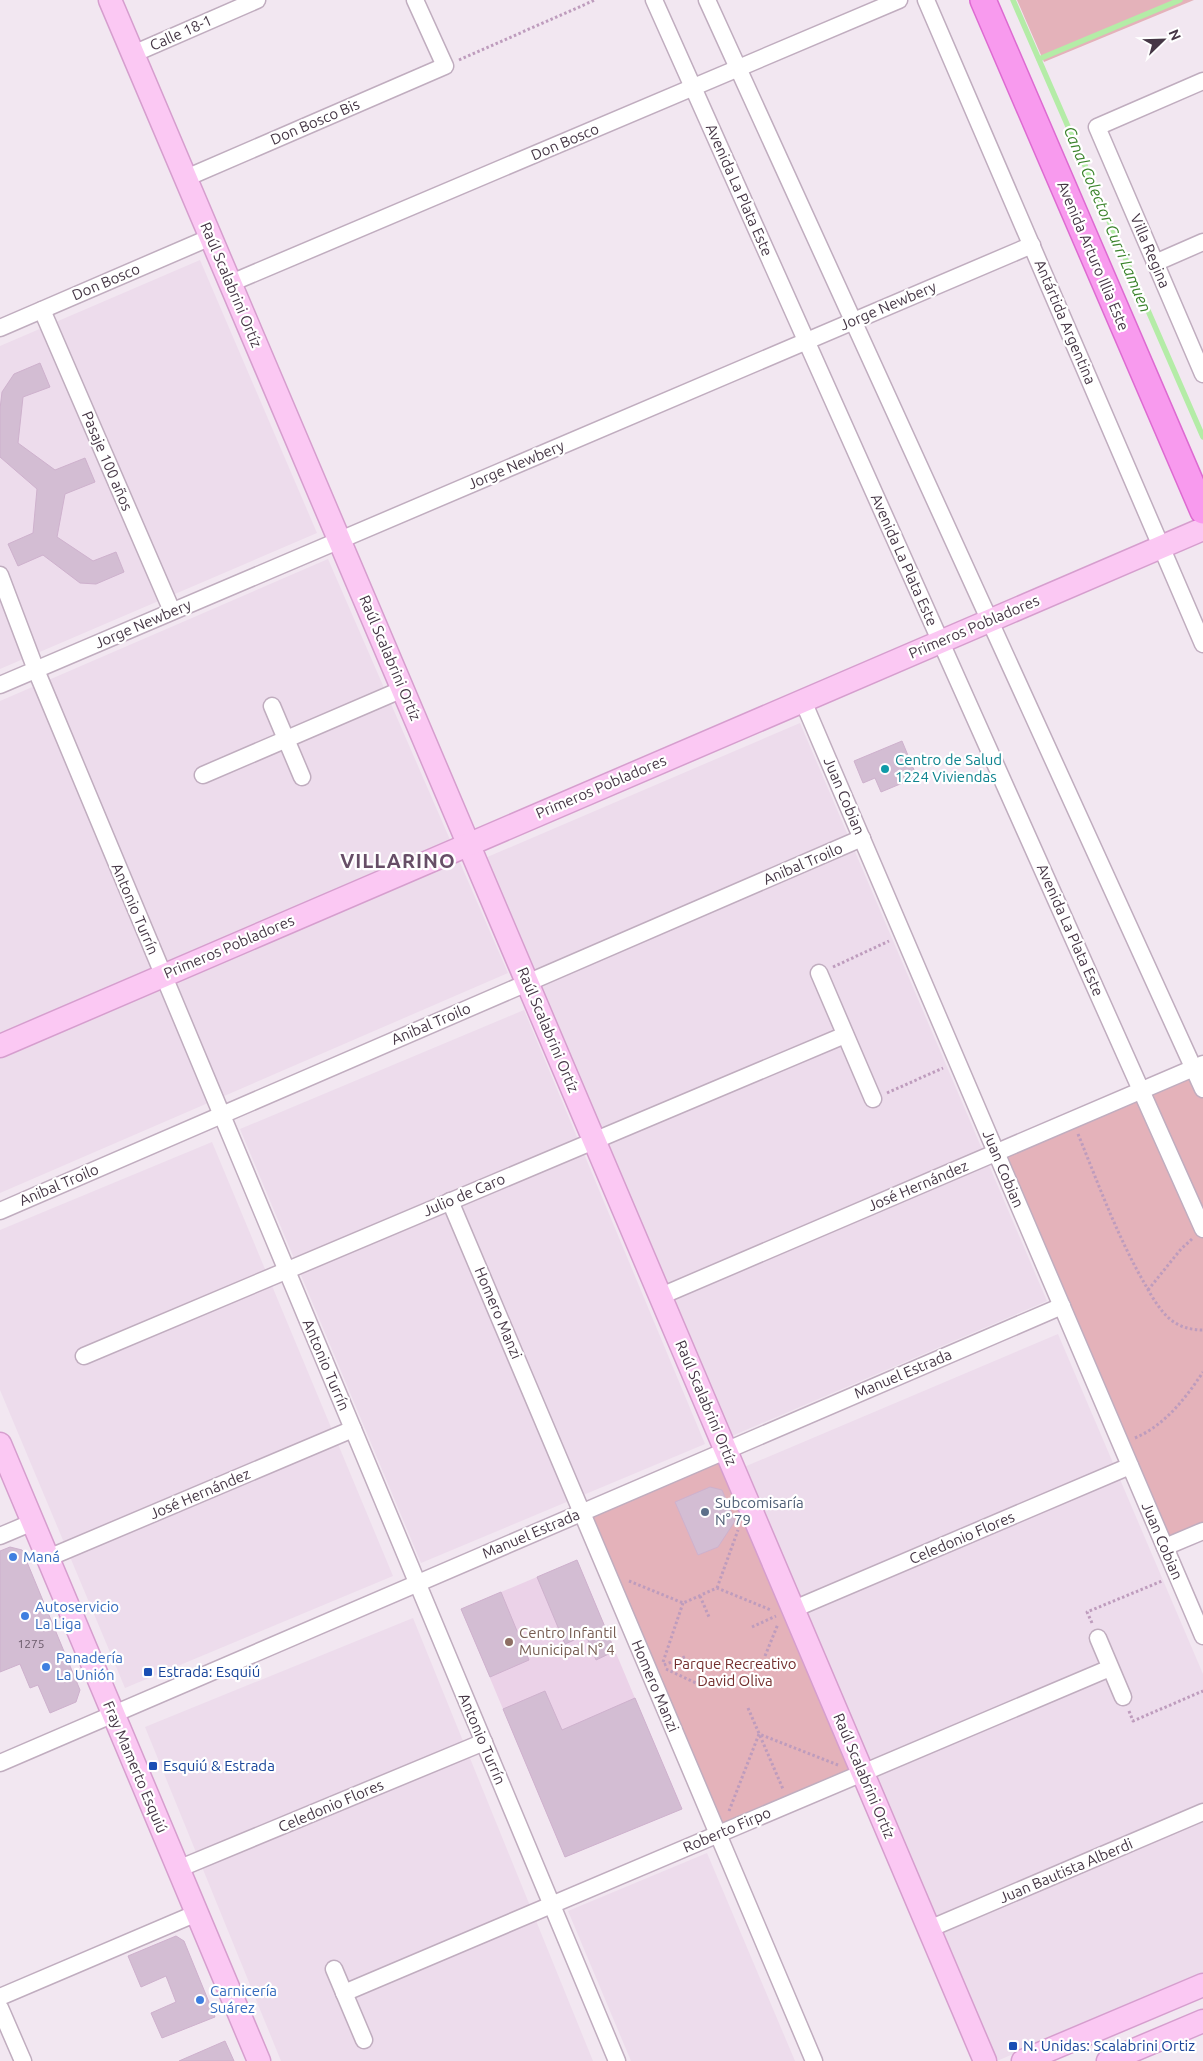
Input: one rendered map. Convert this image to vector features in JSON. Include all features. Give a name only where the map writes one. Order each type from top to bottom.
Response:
[{"type":"main road","name":"Avenida Arturo Illia Este","points":[[983,0],[1203,511]]},
{"type":"street","name":"Raúl Scalabrini Ortíz","points":[[110,0],[726,1450],[788,1612],[863,1772],[985,2061]]},
{"type":"street","name":"Calle 18-1","points":[[133,54],[257,0]]},
{"type":"street","points":[[415,0],[445,66]]},
{"type":"street","name":"Avenida La Plata Este","points":[[654,0],[1202,1228]]},
{"type":"street","points":[[707,0],[989,620],[1198,1066],[1203,1089]]},
{"type":"street","name":"Don Bosco","points":[[231,283],[900,0]]},
{"type":"street","name":"Antártida Argentina","points":[[926,0],[1203,644]]},
{"type":"street","name":"Don Bosco Bis","points":[[186,178],[445,66]]},
{"type":"street","name":"Villa Regina","points":[[1203,81],[1097,127],[1203,374]]},
{"type":"street","name":"Don Bosco","points":[[0,328],[211,237]]},
{"type":"street","points":[[1155,263],[1203,242]]},
{"type":"street","name":"Jorge Newbery","points":[[0,685],[1032,245]]},
{"type":"street","name":"Pasaje 100 años","points":[[42,310],[172,611]]},
{"type":"street","name":"Primeros Pobladores","points":[[0,1046],[1203,529]]},
{"type":"street","name":"Antonio Turrín","points":[[0,575],[36,670],[163,976],[617,2061]]},
{"type":"street","points":[[202,775],[403,689]]},
{"type":"street","name":"Juan Cobian","points":[[803,701],[1203,1636]]},
{"type":"street","points":[[272,706],[302,777]]},
{"type":"street","name":"Anibal Troilo","points":[[0,1211],[862,838]]},
{"type":"street","points":[[819,974],[873,1100]]},
{"type":"street","name":"Julio de Caro","points":[[84,1356],[845,1035]]},
{"type":"street","name":"José Hernández","points":[[661,1296],[1198,1066]]},
{"type":"street","name":"Homero Manzi","points":[[450,1201],[814,2061]]},
{"type":"street","name":"Manuel Estrada","points":[[0,1763],[1062,1306]]},
{"type":"street","name":"José Hernández","points":[[48,1558],[353,1429]]},
{"type":"street","name":"Fray Mamerto Esquiú","points":[[0,1444],[259,2061]]},
{"type":"street","name":"Celedonio Flores","points":[[788,1612],[1130,1466]]},
{"type":"street","points":[[0,1536],[32,1522]]},
{"type":"street","points":[[1165,1547],[1203,1531]]},
{"type":"street","points":[[1098,1638],[1123,1697]]},
{"type":"street","name":"Roberto Firpo","points":[[344,1994],[1110,1668]]},
{"type":"street","name":"Celedonio Flores","points":[[178,1869],[484,1742]]},
{"type":"street","name":"Juan Bautista Alberdi","points":[[929,1929],[1203,1812]]},
{"type":"street","points":[[0,1997],[197,1913]]},
{"type":"street","points":[[334,1969],[364,2040]]},
{"type":"street","points":[[1036,2058],[1203,1984]]},
{"type":"street","points":[[0,2008],[23,2061]]},
{"type":"street","points":[[1108,2061],[1202,2026]]},
{"type":"path","points":[[445,66],[595,0]]},
{"type":"path","points":[[819,974],[903,934]]},
{"type":"path","points":[[873,1100],[957,1062]]},
{"type":"path","points":[[1070,1137],[1086,1130]]},
{"type":"path","points":[[1078,1134],[1123,1244],[1156,1303],[1171,1320],[1181,1326],[1193,1330],[1203,1330]]},
{"type":"path","points":[[1148,1290],[1202,1228]]},
{"type":"path","points":[[1131,1439],[1152,1429],[1165,1419],[1183,1401],[1203,1372]]},
{"type":"path","points":[[717,1588],[739,1529]]},
{"type":"path","points":[[1098,1638],[1087,1612],[1177,1575]]},
{"type":"path","points":[[627,1588],[624,1579],[683,1603],[717,1588],[788,1612]]},
{"type":"path","points":[[700,1596],[709,1617]]},
{"type":"path","points":[[661,1666],[683,1603]]},
{"type":"path","points":[[752,1627],[788,1612]]},
{"type":"path","points":[[765,1656],[788,1612]]},
{"type":"path","points":[[661,1666],[686,1656]]},
{"type":"path","points":[[657,1658],[665,1676]]},
{"type":"path","points":[[661,1666],[698,1684]]},
{"type":"path","points":[[1123,1697],[1133,1720],[1203,1691]]},
{"type":"path","points":[[748,1708],[785,1794]]},
{"type":"path","points":[[759,1734],[838,1765]]},
{"type":"path","points":[[726,1819],[759,1734]]},
{"type":"shaded area","points":[[200,260],[317,533],[0,669],[0,346]]},
{"type":"shaded area","points":[[328,559],[508,973],[0,1193],[0,701]]},
{"type":"shaded area","points":[[800,723],[1047,1301],[732,1436],[485,858]]},
{"type":"shaded area","points":[[524,1010],[705,1444],[421,1563],[240,1129]]},
{"type":"shaded area","points":[[212,1142],[393,1576],[125,1688],[0,1390],[0,1230]]},
{"type":"shaded area","points":[[1058,1334],[1203,1674],[1203,1973],[997,2061],[744,1467]]},
{"type":"shaded area","points":[[577,1560],[681,1808],[565,1857],[461,1609]]},
{"type":"shaded area","points":[[413,1618],[593,2061],[281,2061],[145,1727]]},
{"type":"shaded area","points":[[707,1853],[795,2061],[631,2061],[568,1911]]},
{"type":"green space","points":[[1017,0],[1194,0],[1044,62]]},
{"type":"green space","points":[[1203,1073],[1203,1523],[1169,1537],[1007,1156]]},
{"type":"green space","name":"Parque Recreativo David Oliva","points":[[726,1450],[863,1772],[718,1834],[582,1512]]},
{"type":"building","points":[[40,363],[50,387],[23,397],[18,443],[55,470],[85,458],[95,482],[65,494],[57,537],[93,561],[116,552],[124,572],[96,584],[80,583],[43,555],[18,566],[8,544],[33,533],[37,489],[0,457],[2,392],[14,374]]},
{"type":"building","name":"Centro de Salud 1224 Viviendas","points":[[902,741],[917,777],[881,792],[875,778],[863,783],[854,761]]},
{"type":"building","name":"Subcomisaría N° 79","points":[[710,1487],[722,1490],[735,1521],[718,1547],[698,1555],[675,1502]]},
{"type":"building","points":[[10,1547],[22,1550],[80,1690],[76,1702],[50,1713],[38,1685],[30,1688],[20,1664],[0,1672],[0,1551]]},
{"type":"building","points":[[577,1560],[615,1651],[596,1660],[586,1635],[565,1644],[537,1577]]},
{"type":"building","points":[[501,1592],[529,1660],[490,1677],[461,1609]]},
{"type":"building","points":[[545,1691],[562,1730],[635,1698],[682,1809],[565,1857],[503,1709]]},
{"type":"building","points":[[176,1936],[184,1941],[215,2017],[162,2038],[151,2013],[176,2002],[166,1976],[141,1987],[128,1956]]},
{"type":"building","points":[[225,2041],[234,2061],[179,2061]]},
{"type":"waterway","name":"Canal Colector Curri Lamuen","points":[[1013,0],[1203,437]]},
{"type":"waterway","points":[[1039,59],[1180,0]]},
{"type":"place","name":"Centro de Salud 1224 Viviendas","points":[[885,769]]},
{"type":"place","name":"Subcomisaría N° 79","points":[[705,1512]]},
{"type":"place","name":"Maná","points":[[13,1557]]},
{"type":"place","name":"Autoservicio La Liga","points":[[25,1616]]},
{"type":"place","name":"Centro Infantil Municipal N° 4","points":[[509,1642]]},
{"type":"place","name":"Panadería La Unión","points":[[46,1667]]},
{"type":"place","name":"Estrada: Esquiú","points":[[148,1672]]},
{"type":"place","name":"Esquiú & Estrada","points":[[153,1766]]},
{"type":"place","name":"Carnicería Suárez","points":[[200,2000]]},
{"type":"place","name":"N. Unidas: Scalabrini Ortiz","points":[[1013,2046]]},
{"type":"district","name":"VILLARINO","points":[[398,861]]}]
